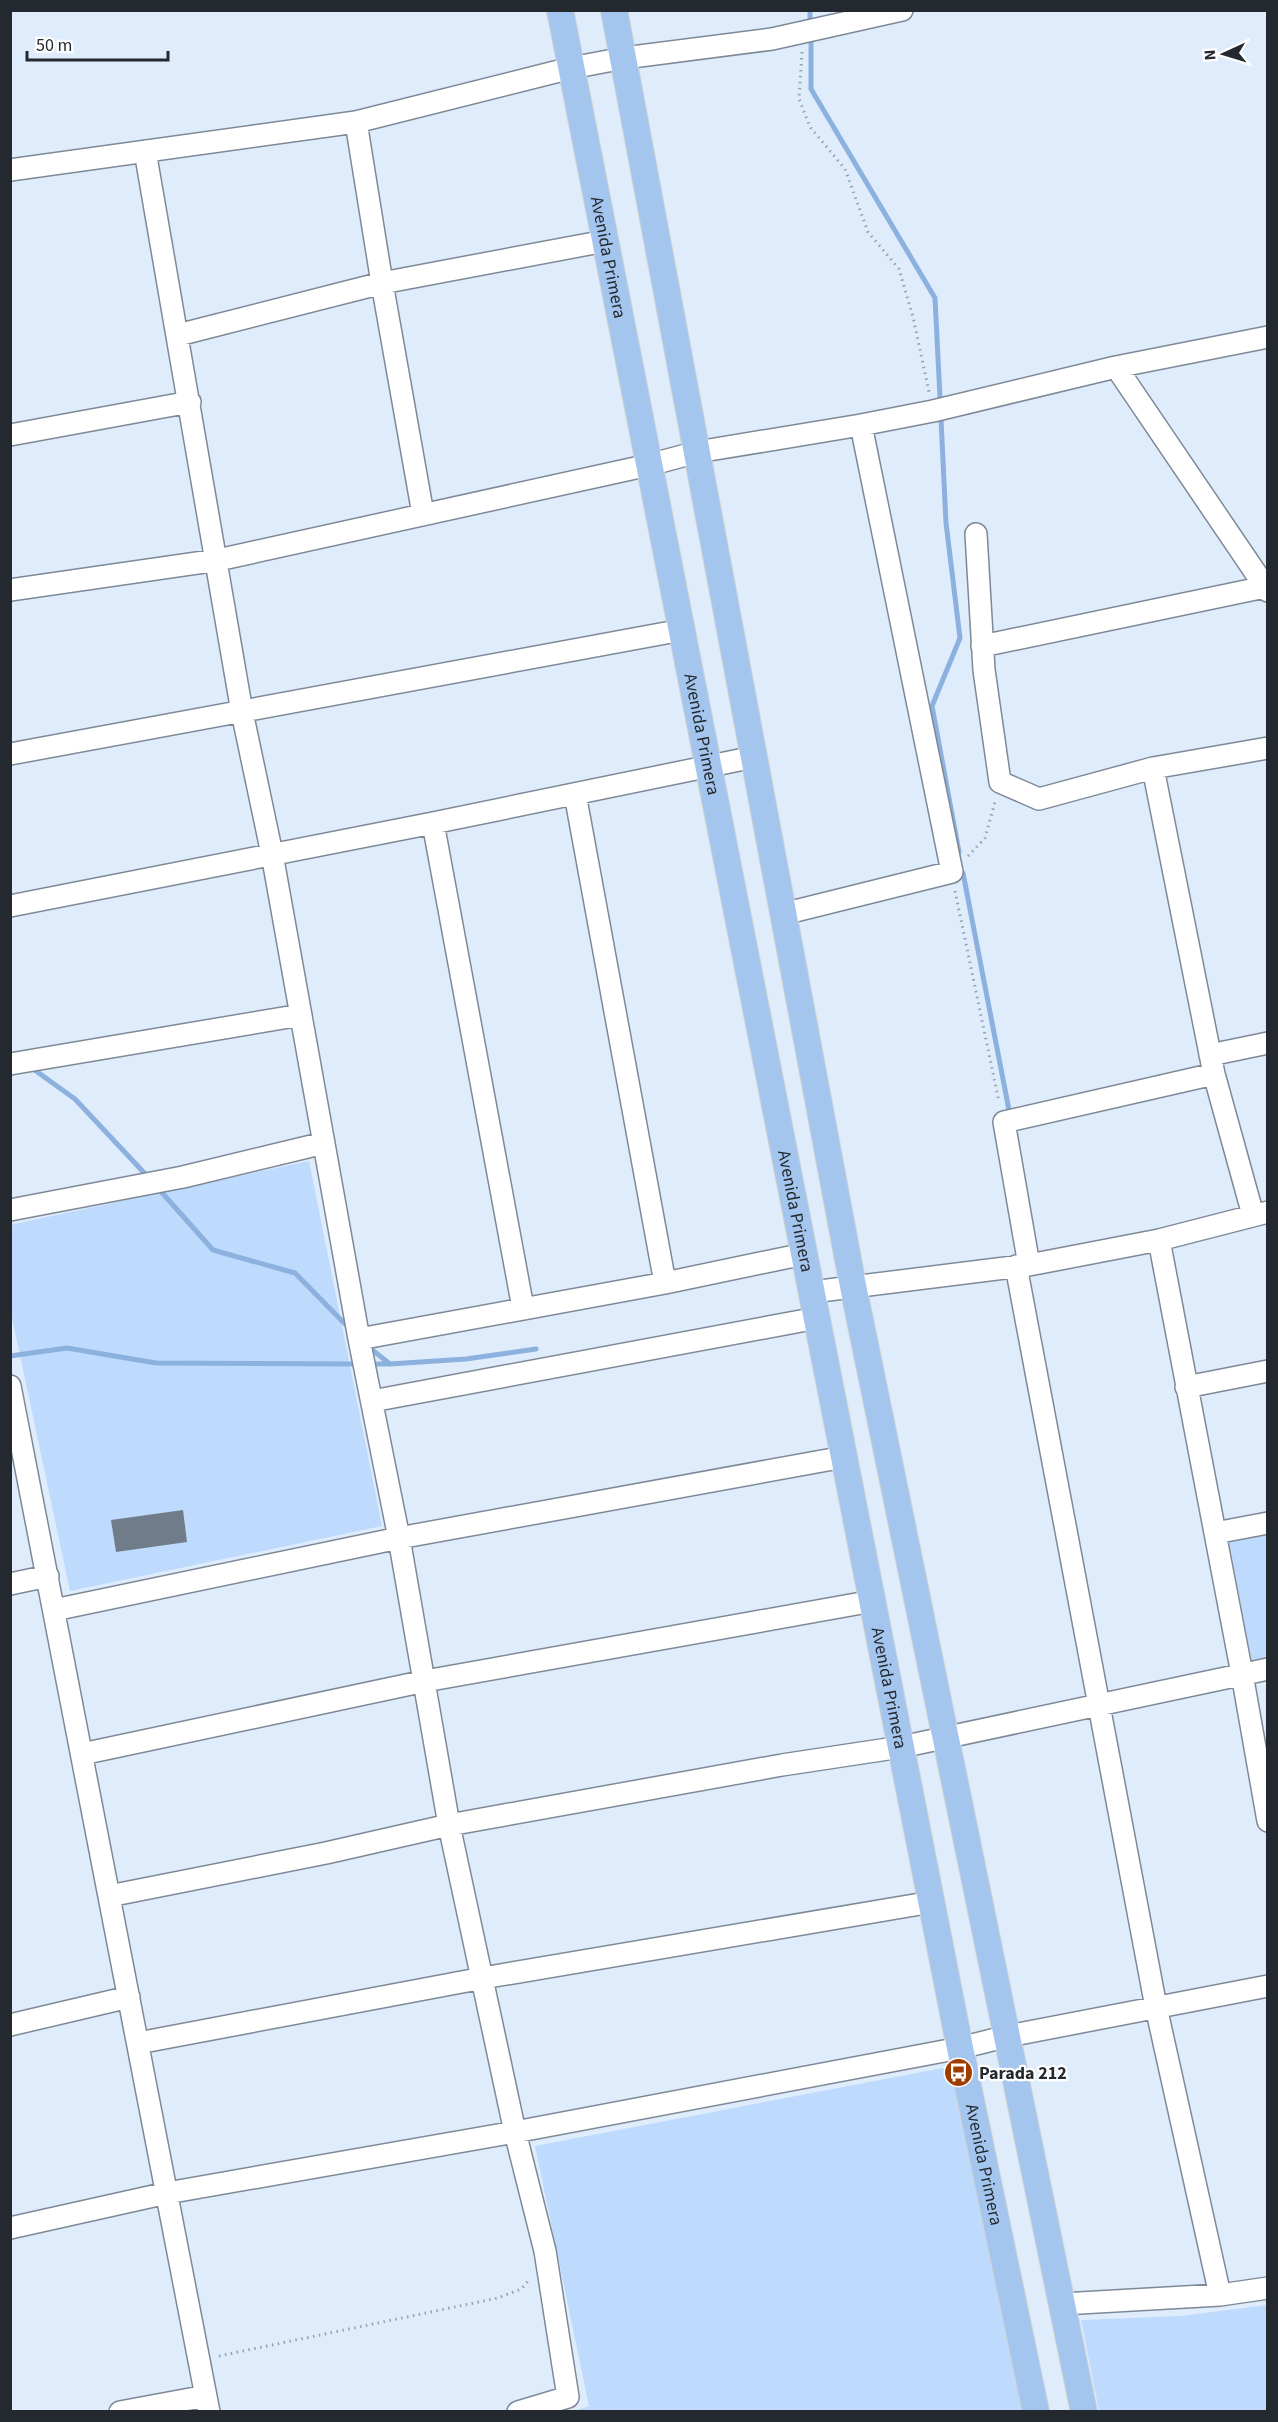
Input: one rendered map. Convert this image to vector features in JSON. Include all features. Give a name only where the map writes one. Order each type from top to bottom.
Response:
[{"type":"main road","name":"Avenida Primera","points":[[560,10],[960,2048],[1036,2412]]},
{"type":"main road","points":[[614,10],[853,1286],[1083,2412]]},
{"type":"street","points":[[10,170],[356,122],[571,68],[624,58],[772,39],[902,10]]},
{"type":"street","points":[[356,122],[423,514]]},
{"type":"street","points":[[145,151],[243,712],[272,854],[359,1339],[399,1538],[449,1825],[515,2132],[546,2259],[568,2397],[518,2412]]},
{"type":"street","points":[[178,335],[382,283],[605,241]]},
{"type":"street","points":[[10,590],[218,560],[649,465],[697,452],[933,411],[1116,367],[1268,337]]},
{"type":"street","points":[[982,646],[1266,589],[1116,367]]},
{"type":"street","points":[[10,435],[190,402]]},
{"type":"street","points":[[783,914],[952,873],[861,425]]},
{"type":"street","points":[[976,534],[982,646],[1000,782],[1039,799],[1153,768],[1268,748]]},
{"type":"street","points":[[10,754],[682,630]]},
{"type":"street","points":[[10,906],[754,757]]},
{"type":"street","points":[[812,1292],[1022,1266],[1159,1240],[1260,1213],[1212,1064],[1153,768]]},
{"type":"street","points":[[575,794],[665,1283]]},
{"type":"street","points":[[433,823],[523,1308]]},
{"type":"street","points":[[10,1064],[301,1015]]},
{"type":"street","points":[[1220,2295],[1156,2007],[1099,1704],[1022,1266],[1004,1122],[1212,1064],[1268,1043]]},
{"type":"street","points":[[10,1210],[183,1177],[324,1143]]},
{"type":"street","points":[[1159,1240],[1268,1821]]},
{"type":"street","points":[[359,1339],[665,1283],[804,1254]]},
{"type":"street","points":[[372,1401],[817,1318]]},
{"type":"street","points":[[1186,1387],[1268,1371]]},
{"type":"street","points":[[10,1386],[208,2404],[120,2412]]},
{"type":"street","points":[[54,1610],[399,1538],[844,1457]]},
{"type":"street","points":[[1215,1533],[1268,1524]]},
{"type":"street","points":[[10,1584],[48,1576]]},
{"type":"street","points":[[82,1754],[425,1681],[873,1601]]},
{"type":"street","points":[[110,1896],[326,1853],[449,1825],[782,1765],[901,1747],[1268,1669]]},
{"type":"street","points":[[138,2043],[483,1978],[932,1902]]},
{"type":"street","points":[[10,2228],[167,2193],[515,2132],[960,2048],[1008,2036],[1268,1986]]},
{"type":"street","points":[[10,2025],[129,1998]]},
{"type":"street","points":[[1062,2304],[1220,2295],[1268,2288]]},
{"type":"path","points":[[803,32],[799,99],[810,127],[845,169],[868,232],[899,269],[913,317],[933,411]]},
{"type":"path","points":[[1000,782],[985,838],[952,873],[1004,1122]]},
{"type":"path","points":[[199,2360],[498,2298],[521,2289],[546,2259]]},
{"type":"shaded area","points":[[309,1161],[382,1526],[70,1591],[11,1313],[10,1225]]},
{"type":"shaded area","points":[[1267,1535],[1267,1659],[1252,1662],[1229,1542]]},
{"type":"shaded area","points":[[943,2068],[960,2080],[1024,2411],[574,2411],[589,2406],[535,2146]]},
{"type":"shaded area","points":[[1267,2305],[1267,2411],[1099,2411],[1081,2320],[1181,2316]]},
{"type":"building","points":[[183,1510],[187,1542],[116,1552],[111,1520]]},
{"type":"waterway","points":[[810,10],[810,27]]},
{"type":"waterway","points":[[811,36],[811,89],[935,298],[940,398]]},
{"type":"waterway","points":[[941,419],[946,523],[960,638],[932,706],[959,852]]},
{"type":"waterway","points":[[963,873],[1009,1110]]},
{"type":"waterway","points":[[29,1066],[75,1099],[149,1178]]},
{"type":"waterway","points":[[157,1187],[213,1250],[295,1273],[351,1330]]},
{"type":"waterway","points":[[366,1345],[390,1364],[466,1359],[536,1349]]},
{"type":"waterway","points":[[10,1356],[67,1348],[156,1363],[358,1364]]},
{"type":"waterway","points":[[367,1364],[390,1364]]},
{"type":"place","name":"Parada 212","points":[[958,2073]]}]
